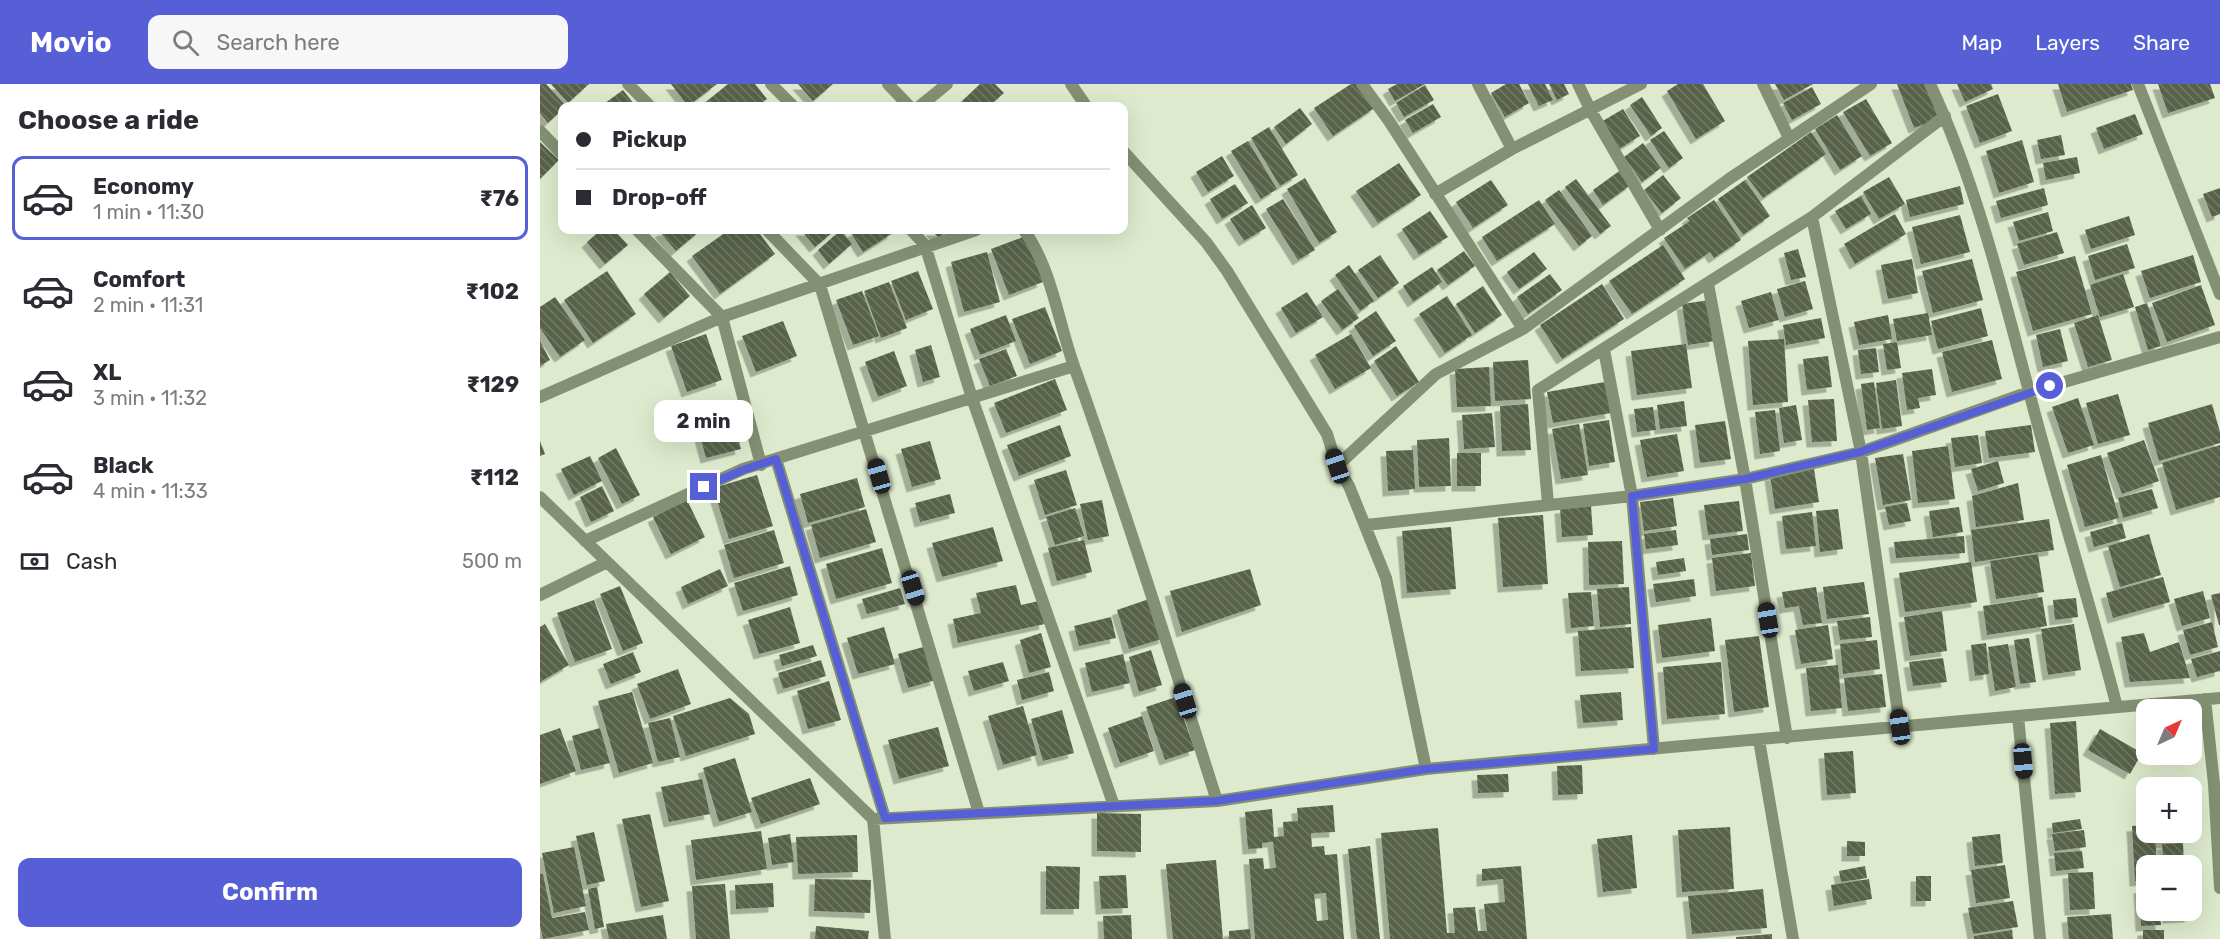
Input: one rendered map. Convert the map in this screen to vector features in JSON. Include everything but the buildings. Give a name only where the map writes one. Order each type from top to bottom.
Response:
[{"type":"street","points":[[628,84],[646,102]]},
{"type":"street","points":[[771,84],[789,102]]},
{"type":"street","points":[[888,84],[905,102]]},
{"type":"street","points":[[925,102],[947,84]]},
{"type":"street","points":[[1071,84],[1083,102]]},
{"type":"street","points":[[1362,84],[1389,121],[1522,329]]},
{"type":"street","points":[[1479,84],[1512,149]]},
{"type":"street","points":[[1578,84],[1591,111],[1660,230]]},
{"type":"street","points":[[1434,194],[1512,149],[1641,84]]},
{"type":"street","points":[[1763,84],[1789,138]]},
{"type":"street","points":[[1337,466],[1436,374],[1522,329],[1789,138],[1871,84]]},
{"type":"street","points":[[1930,84],[1945,116],[1970,189],[2117,707]]},
{"type":"street","points":[[2138,84],[2220,294]]},
{"type":"street","points":[[1548,504],[1538,390],[1812,217],[1945,116]]},
{"type":"street","points":[[540,131],[558,150]]},
{"type":"street","points":[[1128,156],[1206,242],[1227,271],[1326,435],[1337,466],[1349,486],[1366,525],[1386,578],[1426,769]]},
{"type":"street","points":[[1812,217],[1860,452],[1900,727]]},
{"type":"street","points":[[641,234],[722,316],[760,465]]},
{"type":"street","points":[[771,234],[820,285],[980,813]]},
{"type":"street","points":[[915,234],[926,245],[972,398],[1114,806]]},
{"type":"street","points":[[540,397],[722,316],[820,285],[926,245],[963,234]]},
{"type":"street","points":[[1027,234],[1038,249],[1074,366],[1146,571],[1216,801]]},
{"type":"street","points":[[1707,284],[1745,479],[1787,738]]},
{"type":"street","points":[[1366,525],[1632,496],[1745,479],[1860,452],[2029,392],[2220,337]]},
{"type":"street","points":[[1604,350],[1632,496],[1654,749]]},
{"type":"street","points":[[585,541],[743,470],[1074,366]]},
{"type":"street","points":[[776,459],[879,818],[885,939]]},
{"type":"street","points":[[540,497],[879,818],[1216,801],[1426,769],[2220,698]]},
{"type":"street","points":[[540,595],[608,562]]},
{"type":"street","points":[[2205,699],[2217,784],[2220,888]]},
{"type":"street","points":[[2018,716],[2040,939]]},
{"type":"street","points":[[1759,740],[1793,939]]},
{"type":"route","points":[[704,487],[776,459],[885,818],[1216,801],[1426,769],[1654,749],[1632,496],[1745,479],[1860,452],[2050,386]]}]
